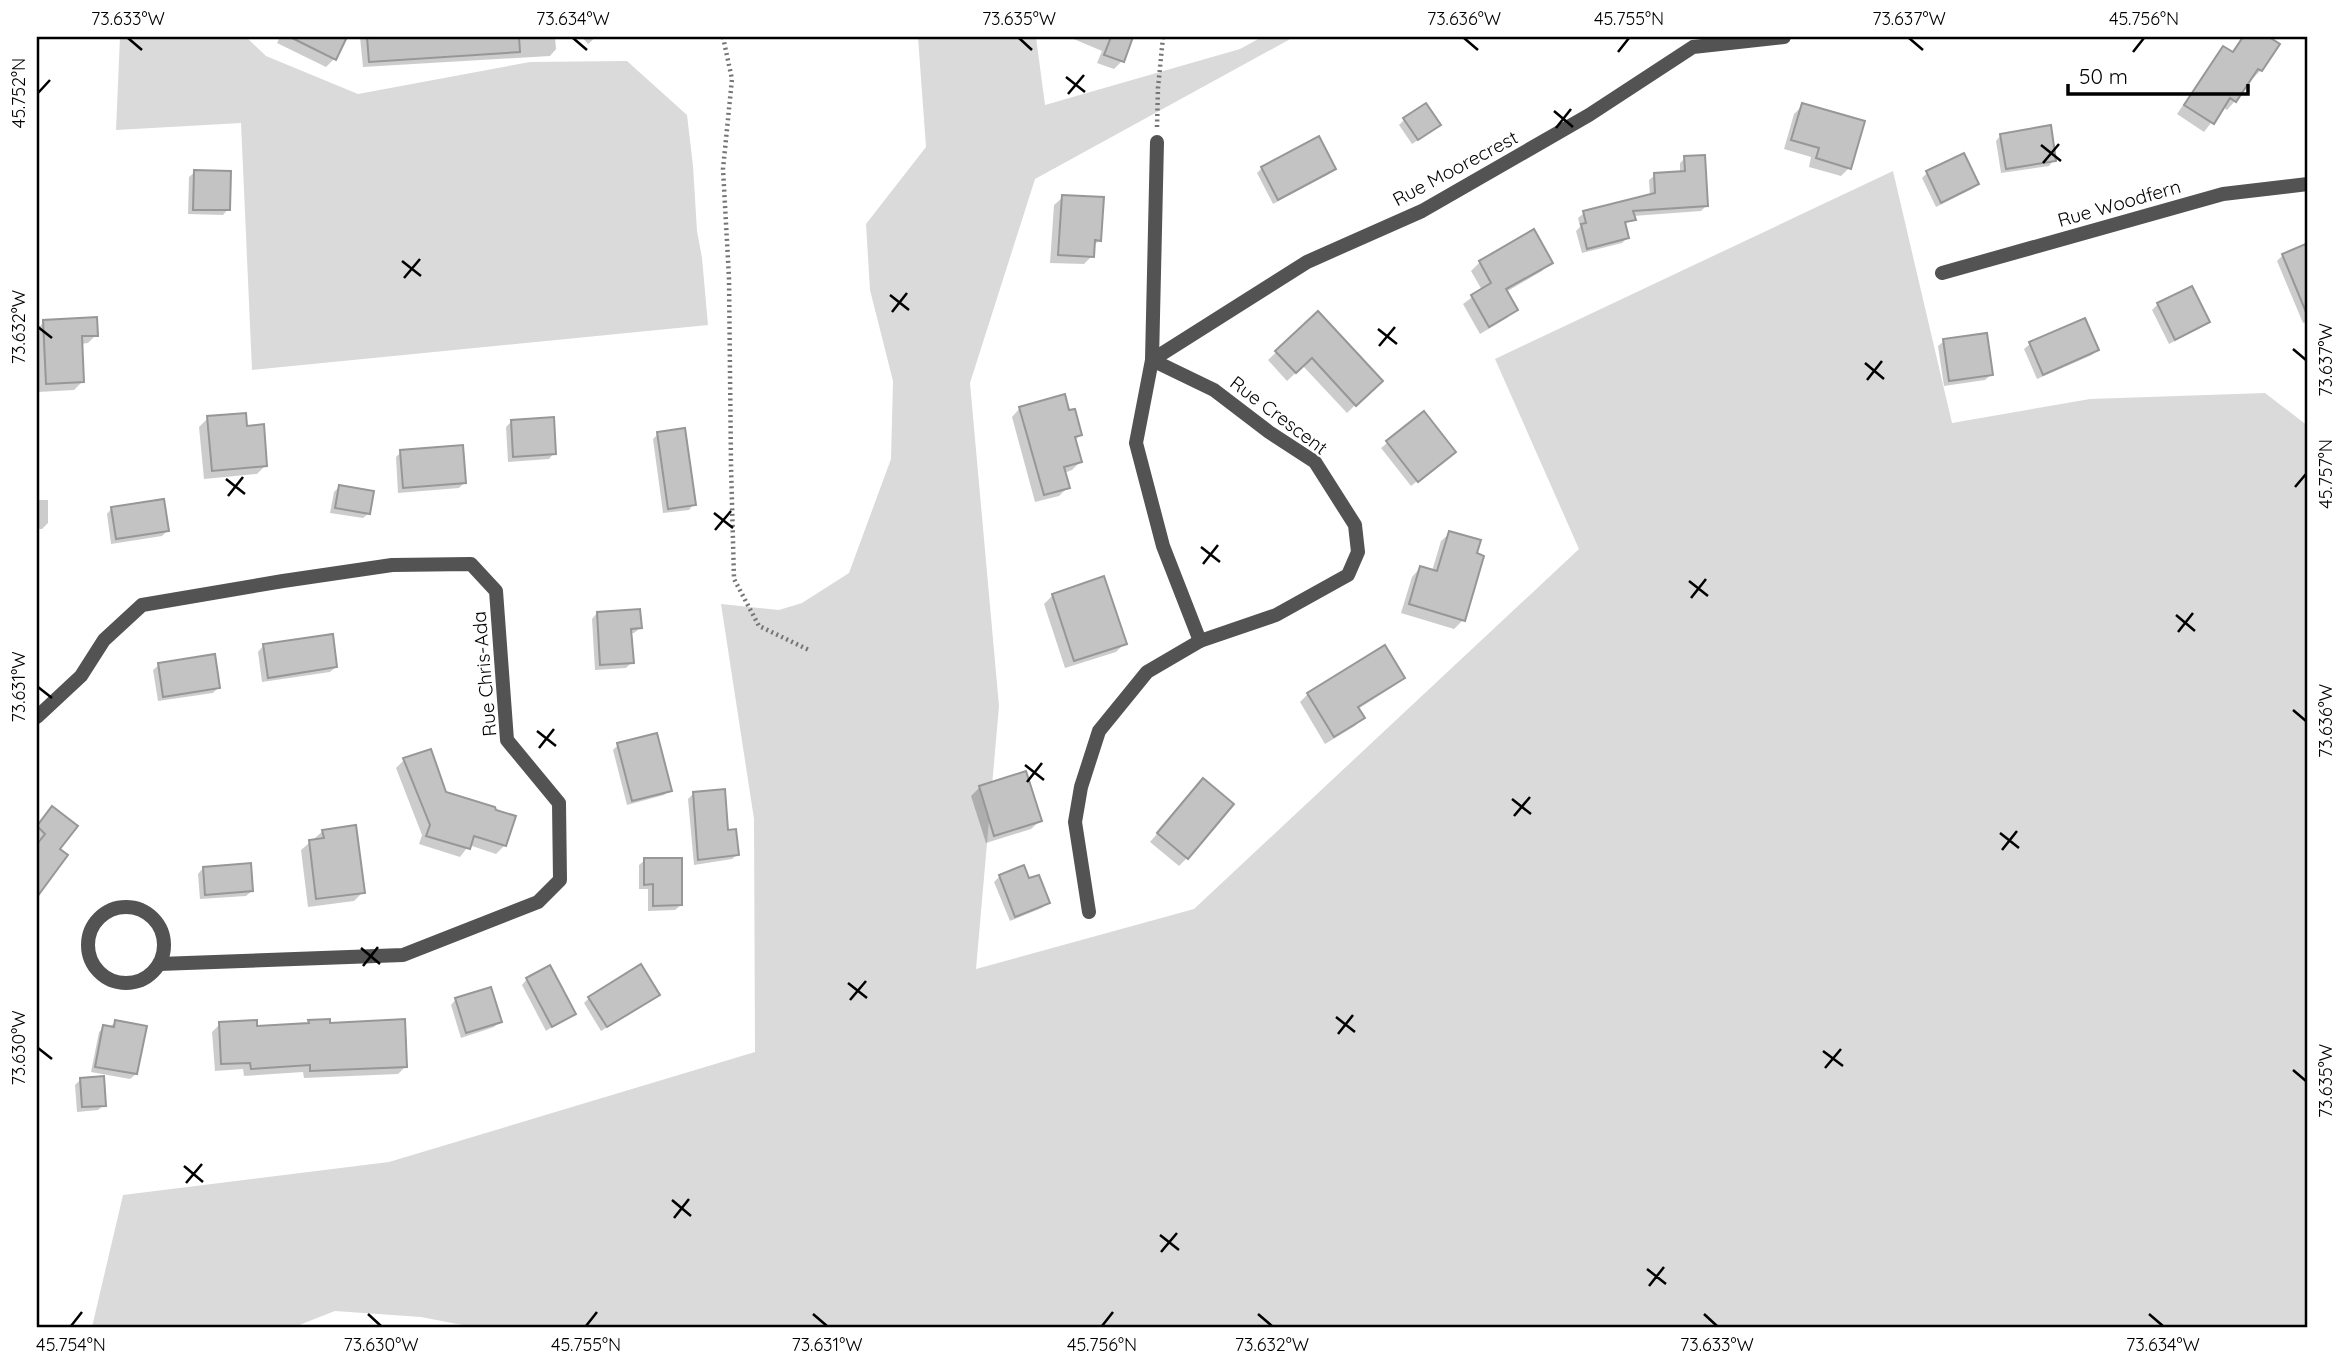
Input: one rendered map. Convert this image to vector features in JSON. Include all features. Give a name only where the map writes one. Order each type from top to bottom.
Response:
[{"type":"street","name":"Rue Moorecrest","points":[[1152,360],[1307,262],[1422,211],[1589,115],[1692,47],[1784,37]]},
{"type":"street","points":[[1157,142],[1152,360],[1136,443],[1163,546],[1200,641]]},
{"type":"street","name":"Rue Woodfern","points":[[1942,274],[2223,194],[2308,184]]},
{"type":"street","name":"Rue Crescent","points":[[1089,912],[1075,822],[1081,787],[1099,731],[1147,672],[1200,641],[1276,615],[1348,575],[1358,552],[1355,525],[1315,462],[1269,432],[1214,390],[1152,360]]},
{"type":"street","name":"Rue Chris-Ada","points":[[37,717],[81,676],[104,640],[142,605],[283,580],[392,565],[471,564],[496,591],[507,740],[559,803],[560,880],[538,902],[403,955],[159,964]]},
{"type":"street","points":[[118,907],[143,910],[160,928],[164,940],[159,964],[140,980],[127,983],[103,976],[94,967],[89,956],[90,930],[106,912],[118,907]]},
{"type":"path","points":[[723,37],[732,79],[723,169],[729,278],[734,579],[759,626],[809,650]]},
{"type":"path","points":[[1157,142],[1163,37]]},
{"type":"shaded area","points":[[120,37],[246,37],[266,56],[358,94],[530,62],[627,61],[687,115],[708,325],[252,370],[241,123],[116,130]]},
{"type":"shaded area","points":[[918,37],[1036,37],[1045,105],[1240,49],[1262,37],[1294,37],[1035,179],[970,383],[999,706],[976,969],[1194,909],[1579,549],[1495,359],[1893,171],[1952,423],[2090,399],[2265,393],[2308,426],[2308,1327],[473,1327],[421,1317],[335,1311],[294,1327],[92,1327],[123,1195],[389,1162],[755,1052],[754,819],[721,604],[779,610],[802,603],[849,573],[891,459],[893,381],[870,290],[866,224],[926,147]]},
{"type":"building","points":[[290,37],[347,37],[336,60]]},
{"type":"building","points":[[367,37],[519,37],[520,52],[369,62]]},
{"type":"building","points":[[1111,37],[1133,37],[1124,62],[1104,55]]},
{"type":"building","points":[[2243,37],[2269,37],[2280,44],[2262,71],[2258,69],[2236,102],[2230,98],[2214,124],[2184,105],[2223,46],[2233,52]]},
{"type":"building","points":[[1426,103],[1441,125],[1418,140],[1403,118]]},
{"type":"building","points":[[1802,103],[1865,121],[1851,169],[1816,158],[1819,148],[1791,140]]},
{"type":"building","points":[[2051,125],[2056,161],[2006,169],[2000,134]]},
{"type":"building","points":[[1319,136],[1336,169],[1278,200],[1261,167]]},
{"type":"building","points":[[1964,153],[1979,184],[1941,203],[1926,171]]},
{"type":"building","points":[[1705,155],[1708,206],[1633,211],[1636,220],[1625,222],[1629,238],[1587,249],[1581,224],[1586,223],[1583,211],[1655,193],[1654,173],[1685,171],[1684,156]]},
{"type":"building","points":[[194,170],[231,171],[230,210],[193,210]]},
{"type":"building","points":[[1062,195],[1104,197],[1101,241],[1095,240],[1094,257],[1058,255]]},
{"type":"building","points":[[1534,229],[1553,263],[1506,289],[1518,310],[1489,327],[1471,295],[1491,283],[1479,261]]},
{"type":"building","points":[[2308,243],[2308,317],[2282,254]]},
{"type":"building","points":[[2192,286],[2210,322],[2175,340],[2157,303]]},
{"type":"building","points":[[1318,311],[1383,381],[1356,406],[1312,358],[1296,373],[1275,351]]},
{"type":"building","points":[[97,317],[98,336],[82,336],[84,382],[46,384],[43,320]]},
{"type":"building","points":[[2085,318],[2099,350],[2043,375],[2029,342]]},
{"type":"building","points":[[1987,333],[1993,375],[1949,381],[1943,339]]},
{"type":"building","points":[[1065,394],[1069,410],[1075,409],[1082,435],[1075,437],[1082,462],[1064,467],[1070,488],[1044,495],[1019,407]]},
{"type":"building","points":[[1424,411],[1456,452],[1418,482],[1386,441]]},
{"type":"building","points":[[246,413],[247,426],[264,424],[267,466],[212,471],[207,416]]},
{"type":"building","points":[[554,417],[556,454],[513,457],[511,420]]},
{"type":"building","points":[[685,428],[696,505],[668,509],[657,432]]},
{"type":"building","points":[[463,445],[466,483],[403,488],[400,450]]},
{"type":"building","points":[[339,485],[374,491],[370,514],[335,508]]},
{"type":"building","points":[[164,499],[169,531],[116,539],[111,507]]},
{"type":"building","points":[[1449,531],[1481,540],[1477,553],[1484,556],[1465,621],[1409,604],[1420,566],[1437,571]]},
{"type":"building","points":[[1104,576],[1127,644],[1074,661],[1052,594]]},
{"type":"building","points":[[640,609],[642,628],[631,629],[634,663],[600,665],[597,612]]},
{"type":"building","points":[[333,634],[337,667],[268,678],[263,644]]},
{"type":"building","points":[[1385,645],[1405,678],[1358,707],[1365,718],[1334,737],[1307,693]]},
{"type":"building","points":[[215,654],[220,688],[163,697],[158,663]]},
{"type":"building","points":[[657,733],[672,791],[632,801],[617,743]]},
{"type":"building","points":[[431,749],[446,792],[516,816],[506,846],[474,836],[470,849],[426,836],[430,825],[403,758]]},
{"type":"building","points":[[1026,771],[1042,821],[994,836],[979,786]]},
{"type":"building","points":[[1203,778],[1234,804],[1188,859],[1157,833]]},
{"type":"building","points":[[725,789],[728,830],[736,829],[739,855],[698,860],[693,792]]},
{"type":"building","points":[[52,806],[78,826],[60,849],[68,855],[37,897],[37,844],[45,834],[37,826]]},
{"type":"building","points":[[356,825],[365,893],[316,899],[309,840],[324,838],[322,830]]},
{"type":"building","points":[[644,858],[682,858],[682,905],[653,906],[653,884],[644,885]]},
{"type":"building","points":[[251,863],[253,891],[205,895],[203,867]]},
{"type":"building","points":[[1024,865],[1029,878],[1039,875],[1050,903],[1015,917],[999,875]]},
{"type":"building","points":[[641,964],[660,995],[607,1027],[588,997]]},
{"type":"building","points":[[550,965],[576,1014],[552,1027],[526,978]]},
{"type":"building","points":[[491,987],[502,1022],[466,1033],[455,998]]},
{"type":"building","points":[[330,1019],[330,1023],[405,1019],[407,1067],[310,1071],[310,1065],[251,1069],[250,1063],[221,1064],[219,1022],[257,1020],[257,1026]]},
{"type":"building","points":[[115,1020],[147,1026],[137,1074],[95,1067],[103,1025],[114,1027]]},
{"type":"building","points":[[104,1076],[106,1106],[82,1107],[80,1078]]}]
